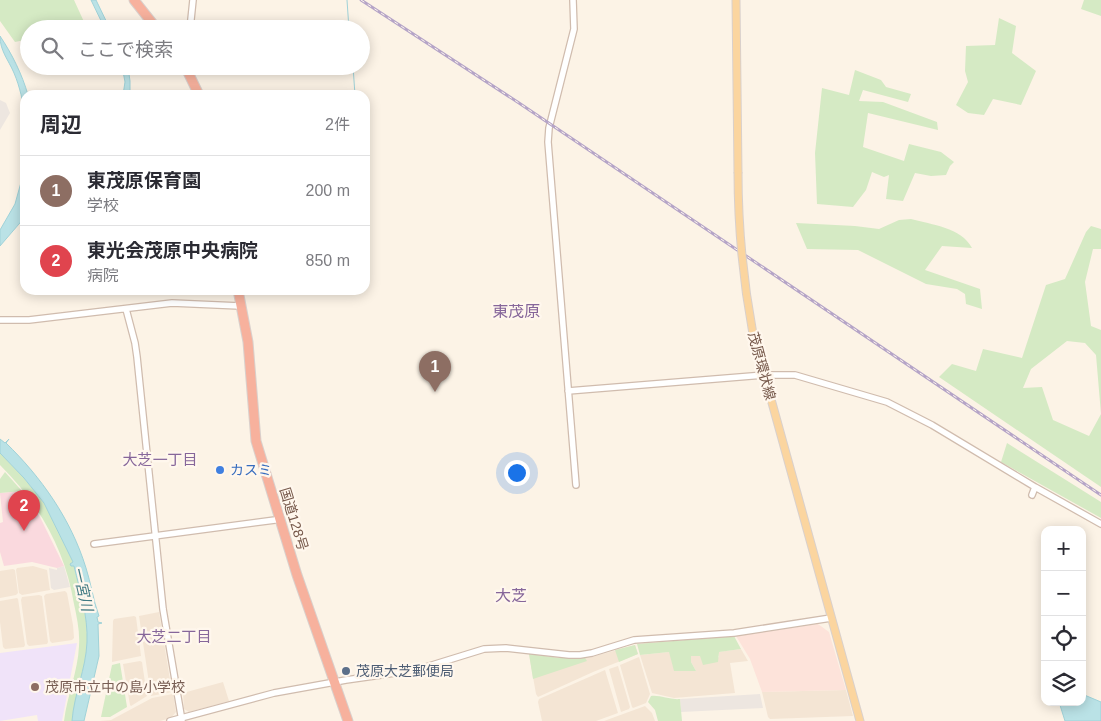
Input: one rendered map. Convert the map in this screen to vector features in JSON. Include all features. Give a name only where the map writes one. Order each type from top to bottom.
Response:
[{"type":"highway","points":[[134,0],[150,20]]},
{"type":"highway","points":[[191,75],[197,90]]},
{"type":"highway","name":"国道128号","points":[[239,295],[248,342],[256,441],[279,518],[348,721]]},
{"type":"main road","name":"茂原環状線","points":[[736,0],[738,217],[741,260],[754,334],[860,721]]},
{"type":"street","points":[[191,20],[193,0]]},
{"type":"street","points":[[573,0],[574,30],[549,128],[548,142],[576,485]]},
{"type":"street","points":[[0,320],[29,320],[172,303],[240,306]]},
{"type":"street","points":[[126,309],[138,357],[164,609],[182,719]]},
{"type":"street","points":[[568,391],[795,374],[887,402],[932,425],[1101,524]]},
{"type":"street","points":[[1032,495],[1035,487]]},
{"type":"street","points":[[94,544],[279,518]]},
{"type":"street","points":[[170,721],[274,693],[416,670],[484,649],[506,648],[580,655],[634,640],[734,633],[831,618]]},
{"type":"shaded area","points":[[0,100],[6,103],[10,113],[0,130]]},
{"type":"shaded area","points":[[22,491],[40,517],[64,566],[57,568],[32,562],[4,566],[0,552],[0,523],[3,522],[0,493]]},
{"type":"shaded area","points":[[33,566],[47,570],[50,590],[22,595],[19,593],[16,570],[17,568]]},
{"type":"shaded area","points":[[64,566],[70,587],[54,590],[51,588],[49,568],[57,570],[57,568]]},
{"type":"shaded area","points":[[15,570],[18,593],[0,598],[0,571]]},
{"type":"shaded area","points":[[65,591],[67,593],[74,638],[72,640],[52,643],[50,641],[44,596]]},
{"type":"shaded area","points":[[42,596],[48,642],[47,644],[29,646],[27,644],[21,600],[22,597]]},
{"type":"shaded area","points":[[17,598],[25,645],[24,647],[5,649],[3,647],[0,622],[0,601]]},
{"type":"shaded area","points":[[159,612],[172,692],[151,696],[139,616]]},
{"type":"shaded area","points":[[136,617],[141,656],[112,662],[113,621],[114,619]]},
{"type":"shaded area","points":[[818,624],[829,632],[846,690],[762,692],[750,659],[736,636]]},
{"type":"shaded area","name":"茂原市立中の島小学校","points":[[77,643],[62,721],[38,721],[37,715],[0,721],[0,653]]},
{"type":"shaded area","points":[[635,645],[638,654],[538,697],[536,694],[529,654],[578,659]]},
{"type":"shaded area","points":[[741,649],[748,661],[730,663],[735,693],[674,698],[652,693],[640,655],[669,652],[696,671],[690,656],[700,655],[718,662],[718,652]]},
{"type":"shaded area","points":[[639,657],[650,694],[646,703],[633,708],[620,665]]},
{"type":"shaded area","points":[[142,662],[147,696],[131,706],[123,664]]},
{"type":"shaded area","points":[[618,666],[630,707],[621,712],[609,669]]},
{"type":"shaded area","points":[[605,670],[618,713],[596,721],[542,721],[539,699]]},
{"type":"shaded area","points":[[223,682],[229,701],[189,712],[184,709],[183,693]]},
{"type":"shaded area","points":[[846,690],[853,716],[770,719],[762,692]]},
{"type":"shaded area","points":[[173,694],[176,712],[171,718],[160,721],[100,721],[111,720],[152,698]]},
{"type":"shaded area","points":[[760,694],[763,708],[681,712],[680,699]]},
{"type":"shaded area","points":[[645,706],[652,713],[655,721],[604,721]]},
{"type":"green space","points":[[0,0],[74,0],[83,20],[20,20],[20,41],[15,42],[0,21]]},
{"type":"green space","points":[[1084,0],[1101,0],[1101,16],[1081,9]]},
{"type":"green space","points":[[999,18],[1016,26],[1012,53],[1036,71],[1021,105],[993,99],[984,115],[968,113],[956,105],[968,82],[965,71],[966,46],[995,45]]},
{"type":"green space","points":[[855,70],[881,80],[886,87],[911,94],[908,102],[863,90],[859,101],[883,102],[937,122],[938,130],[868,113],[863,147],[904,161],[909,144],[941,152],[954,162],[946,175],[931,176],[915,173],[903,201],[886,199],[889,175],[884,177],[872,172],[866,190],[853,207],[817,204],[815,153],[822,88],[849,95]]},
{"type":"green space","points":[[911,219],[953,231],[967,241],[972,248],[942,246],[925,270],[980,289],[982,309],[966,304],[965,294],[957,289],[926,284],[858,250],[807,249],[796,223],[879,229],[899,220]]},
{"type":"green space","points":[[1091,226],[1101,229],[1101,249],[1093,249],[1085,282],[1091,326],[1101,330],[1101,414],[1101,487],[939,377],[952,364],[976,371],[983,349],[1022,358],[1046,285],[1065,279],[1086,232]],"holes":[[[1067,341],[1085,343],[1096,355],[1101,414],[1089,436],[1053,420],[1042,387],[1023,388],[1031,369]]]},
{"type":"green space","points":[[1007,443],[1101,502],[1101,518],[1001,462]]},
{"type":"green space","points":[[0,453],[24,478],[44,503],[73,562],[70,564],[74,566],[83,604],[87,642],[85,662],[72,721],[64,721],[77,665],[79,630],[70,584],[57,546],[48,528],[27,495],[0,465]]},
{"type":"green space","points":[[5,472],[22,491],[0,493],[0,479]]},
{"type":"green space","points":[[734,636],[741,649],[719,652],[718,662],[703,665],[700,656],[691,656],[691,662],[696,671],[674,671],[669,652],[640,655],[637,644]]},
{"type":"green space","points":[[635,645],[638,654],[619,662],[615,650]]},
{"type":"green space","points":[[529,654],[559,658],[585,658],[587,661],[533,679]]},
{"type":"green space","points":[[120,663],[127,707],[110,717],[101,717],[112,665]]},
{"type":"green space","points":[[651,696],[680,699],[682,721],[658,721],[655,710],[648,702]]},
{"type":"water","points":[[91,0],[96,0],[106,20],[101,20]]},
{"type":"water","points":[[0,36],[16,64],[27,90],[20,90],[20,92],[0,41]]},
{"type":"water","points":[[124,75],[129,75],[130,90],[124,90]]},
{"type":"water","points":[[20,186],[20,223],[0,246],[0,230],[15,204]]},
{"type":"water","name":"一宮川","points":[[0,439],[5,443],[9,439],[6,443],[31,470],[54,500],[80,550],[88,574],[99,616],[97,617],[98,622],[102,623],[98,624],[99,656],[84,721],[72,721],[85,662],[87,642],[83,604],[74,566],[70,564],[73,562],[44,503],[24,478],[0,453]]},
{"type":"water","points":[[1086,696],[1101,702],[1101,721],[1065,721],[1060,706],[1086,706]]},
{"type":"waterway","points":[[347,0],[348,20]]},
{"type":"waterway","points":[[354,75],[355,90]]},
{"type":"railway","points":[[361,0],[519,103],[1101,495]]},
{"type":"place","name":"東茂原保育園","points":[[435,392]]},
{"type":"place","name":"カスミ","points":[[220,470]]},
{"type":"place","name":"東光会茂原中央病院","points":[[24,531]]},
{"type":"place","name":"茂原大芝郵便局","points":[[346,671]]},
{"type":"place","name":"茂原市立中の島小学校","points":[[35,687]]},
{"type":"district","name":"東茂原","points":[[516,311]]},
{"type":"district","name":"大芝一丁目","points":[[160,459]]},
{"type":"district","name":"大芝","points":[[511,595]]},
{"type":"district","name":"大芝二丁目","points":[[174,636]]}]
